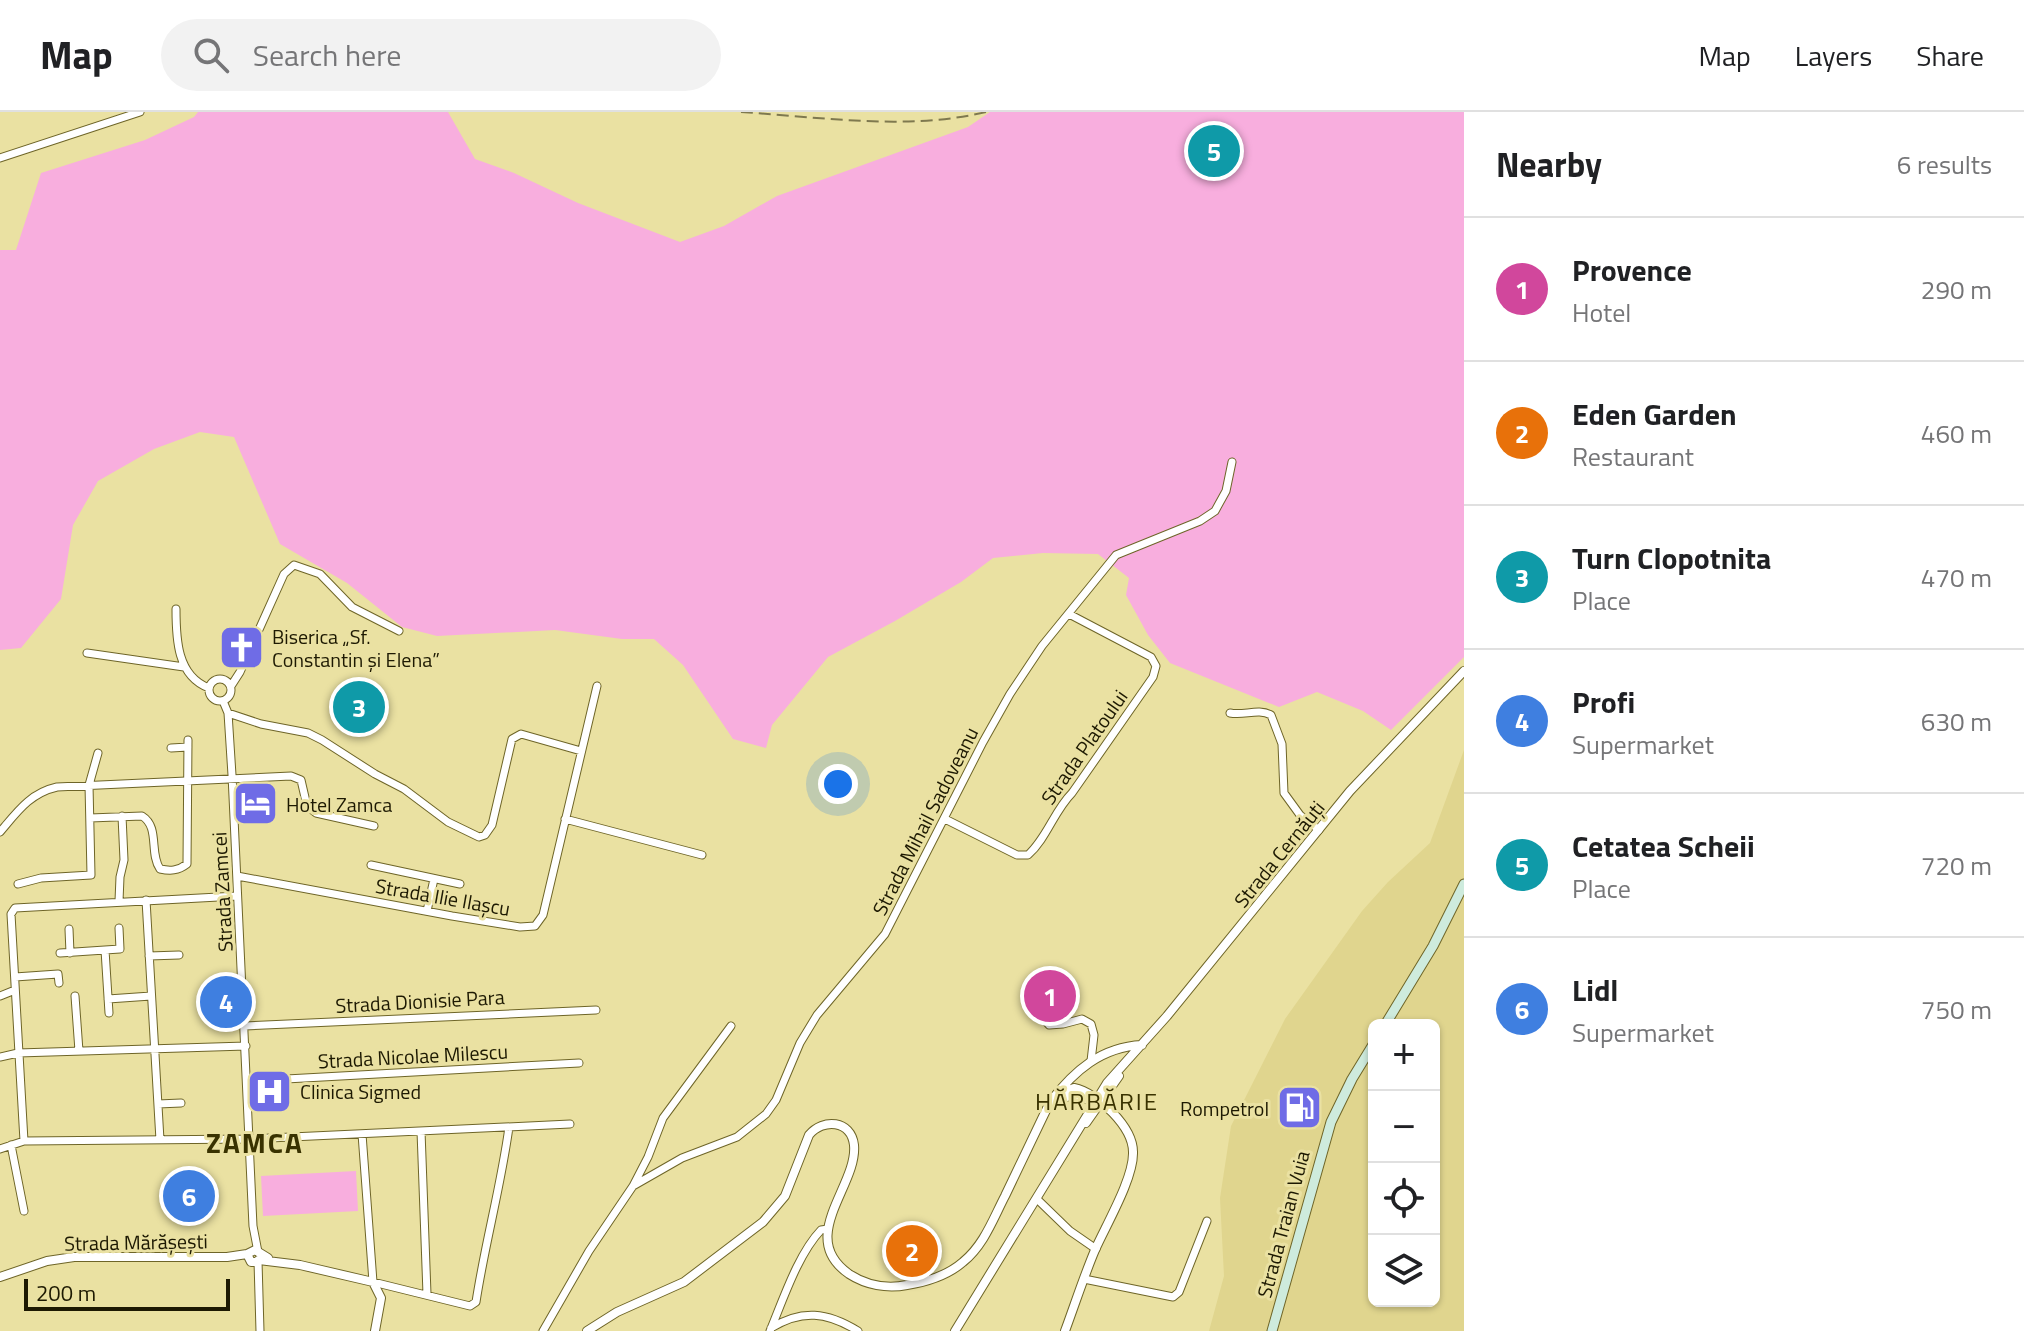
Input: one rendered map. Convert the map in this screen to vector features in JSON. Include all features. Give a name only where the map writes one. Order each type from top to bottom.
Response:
[{"type":"main road","points":[[1389,1019],[1426,960],[1464,884]]},
{"type":"main road","name":"Strada Traian Vuia","points":[[1272,1331],[1331,1122],[1343,1094],[1368,1053]]},
{"type":"street","points":[[0,158],[140,112]]},
{"type":"street","name":"Strada Mihail Sadoveanu","points":[[633,1186],[682,1158],[737,1137],[766,1114],[776,1100],[808,1028],[839,985],[885,934],[1010,694],[1116,555],[1200,521],[1215,511],[1226,491],[1232,462]]},
{"type":"street","points":[[176,609],[179,652],[184,667],[209,688],[213,698],[223,701],[229,696],[284,574],[294,565],[320,574],[352,607],[399,631]]},
{"type":"street","name":"Strada Platoului","points":[[945,819],[1017,855],[1028,855],[1060,805],[1072,793],[1153,677],[1156,666],[1151,657],[1069,614]]},
{"type":"street","points":[[87,653],[184,667]]},
{"type":"street","name":"Strada Cernăuți","points":[[955,1331],[1097,1102],[1127,1063],[1380,757],[1464,671]]},
{"type":"street","points":[[209,688],[213,681],[221,679],[231,686]]},
{"type":"street","name":"Strada Ilie Ilașcu","points":[[237,876],[520,927],[535,926],[543,915],[597,686]]},
{"type":"street","name":"Strada Zamcei","points":[[223,701],[228,713],[232,779],[260,1331]]},
{"type":"street","points":[[1230,713],[1239,715],[1260,711],[1271,715],[1282,744],[1284,793],[1300,815],[1319,830]]},
{"type":"street","points":[[228,713],[261,724],[308,733],[404,789],[448,822],[479,837],[485,835],[492,825],[512,739],[521,734],[581,751]]},
{"type":"street","points":[[90,818],[142,816],[149,820],[155,862],[160,869],[181,869],[188,859],[188,744],[171,748]]},
{"type":"street","points":[[18,884],[41,878],[91,875],[89,785],[98,753]]},
{"type":"street","points":[[0,832],[24,803],[37,794],[57,787],[295,777],[304,784],[307,806],[316,813],[374,826]]},
{"type":"street","points":[[119,901],[124,860],[122,816]]},
{"type":"street","points":[[565,819],[702,855]]},
{"type":"street","points":[[371,865],[460,884]]},
{"type":"street","points":[[427,911],[434,879]]},
{"type":"street","points":[[24,1141],[11,914],[15,908],[237,896]]},
{"type":"street","points":[[146,900],[160,1140]]},
{"type":"street","points":[[0,932],[12,927]]},
{"type":"street","points":[[60,953],[120,949],[119,928]]},
{"type":"street","points":[[69,929],[70,953]]},
{"type":"street","points":[[105,950],[109,1013]]},
{"type":"street","points":[[149,956],[179,955]]},
{"type":"street","points":[[15,977],[58,974],[59,983]]},
{"type":"street","points":[[209,1002],[209,991],[213,987],[243,986]]},
{"type":"street","points":[[0,996],[15,990]]},
{"type":"street","points":[[75,996],[79,1051]]},
{"type":"street","points":[[108,999],[151,996]]},
{"type":"street","points":[[1043,1008],[1042,1017],[1049,1025],[1082,1019],[1091,1024],[1094,1035],[1091,1061]]},
{"type":"street","name":"Strada Dionisie Para","points":[[245,1026],[596,1010]]},
{"type":"street","name":"Strada Mihail Sadoveanu","points":[[543,1331],[589,1251],[633,1186],[663,1118],[731,1026]]},
{"type":"street","points":[[587,1331],[617,1312],[684,1282],[763,1222],[785,1196],[815,1127],[837,1124],[851,1135],[854,1147],[828,1229],[832,1255],[840,1268],[864,1282],[896,1287],[925,1281],[949,1271],[965,1261],[990,1228],[1054,1097],[1071,1077],[1091,1061],[1119,1048],[1142,1045]]},
{"type":"street","points":[[0,1057],[18,1053],[246,1046]]},
{"type":"street","name":"Strada Nicolae Milescu","points":[[248,1081],[579,1063]]},
{"type":"street","points":[[1054,1097],[1074,1088],[1097,1102],[1123,1124],[1134,1154],[1065,1331]]},
{"type":"street","points":[[1044,1117],[1057,1101],[1069,1095],[1080,1095],[1097,1102]]},
{"type":"street","points":[[158,1104],[181,1103]]},
{"type":"street","points":[[0,1149],[24,1141],[250,1139],[570,1124]]},
{"type":"street","name":"Strada Mărășești","points":[[0,1277],[47,1261],[74,1257],[254,1257],[472,1306],[476,1302],[486,1237],[500,1187],[509,1127]]},
{"type":"street","points":[[421,1131],[427,1294]]},
{"type":"street","points":[[362,1134],[373,1282],[381,1298],[375,1331]]},
{"type":"street","points":[[11,1145],[24,1211]]},
{"type":"street","points":[[1038,1200],[1078,1238],[1096,1249]]},
{"type":"street","points":[[1084,1279],[1173,1297],[1179,1292],[1207,1221]]},
{"type":"street","points":[[771,1330],[815,1236],[821,1230],[828,1229]]},
{"type":"street","points":[[771,1330],[786,1319],[803,1315],[830,1319],[858,1331]]},
{"type":"shaded area","points":[[198,112],[448,112],[475,159],[680,242],[724,226],[777,196],[968,127],[990,112],[1464,112],[1464,657],[1391,730],[1363,711],[1317,692],[1279,707],[1170,663],[1148,635],[1126,595],[1129,578],[1098,554],[1043,553],[993,558],[961,582],[828,657],[772,725],[766,748],[733,739],[683,665],[654,639],[622,639],[555,630],[437,636],[402,627],[347,583],[280,544],[234,437],[200,432],[154,449],[98,481],[73,525],[61,599],[21,648],[0,650],[0,250],[16,250],[41,173],[145,140],[194,117]]},
{"type":"shaded area","points":[[1464,750],[1464,1331],[1209,1331],[1224,1276],[1220,1198],[1231,1126],[1285,1019],[1362,911],[1430,843]]},
{"type":"shaded area","points":[[356,1171],[358,1211],[263,1216],[261,1176]]},
{"type":"railway","points":[[741,112],[895,122],[956,118],[986,112]]},
{"type":"place","name":"Cetatea Scheii","points":[[1214,151]]},
{"type":"place","name":"Biserica „Sf. Constantin și Elena”","points":[[241,647]]},
{"type":"place","name":"Turn Clopotnita","points":[[359,707]]},
{"type":"place","name":"Hotel Zamca","points":[[255,804]]},
{"type":"place","name":"Provence","points":[[1050,996]]},
{"type":"place","name":"Profi","points":[[226,1002]]},
{"type":"place","name":"Clinica Sigmed","points":[[269,1091]]},
{"type":"place","name":"Rompetrol","points":[[1300,1108]]},
{"type":"place","name":"Lidl","points":[[189,1196]]},
{"type":"place","name":"Eden Garden","points":[[912,1251]]},
{"type":"district","name":"HĂRBĂRIE","points":[[1097,1101]]},
{"type":"district","name":"ZAMCA","points":[[255,1142]]}]
